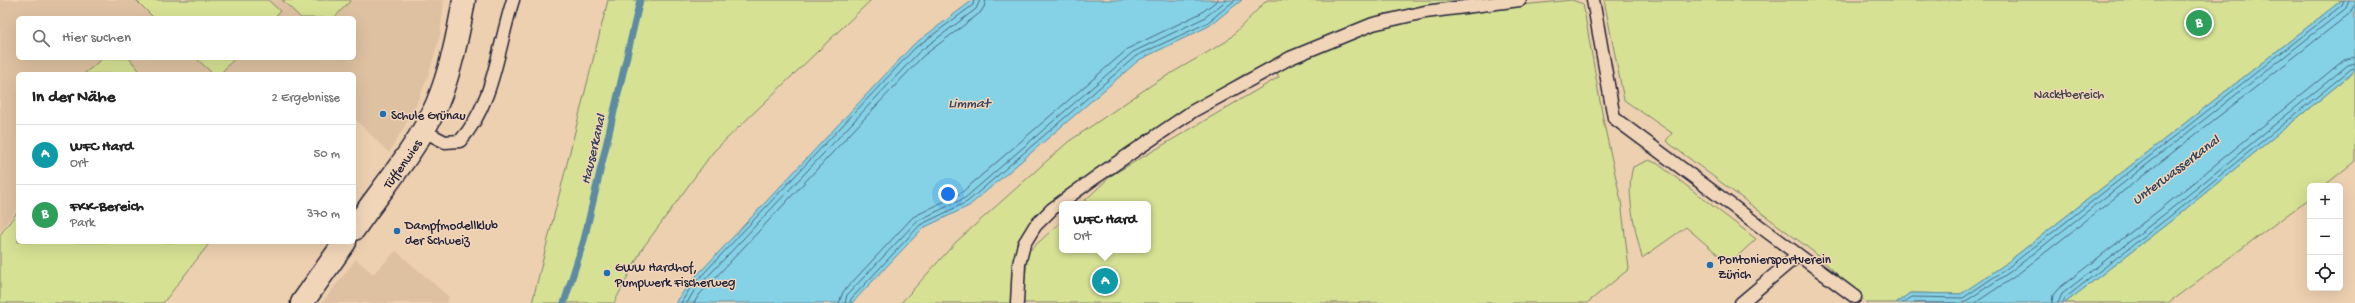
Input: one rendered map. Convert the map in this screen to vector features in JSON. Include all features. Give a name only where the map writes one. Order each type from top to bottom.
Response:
[{"type":"street","name":"Tüffenwies","points":[[356,224],[407,157],[437,104],[456,49],[464,0]]},
{"type":"street","points":[[302,303],[344,244]]},
{"type":"lane","points":[[422,130],[444,142],[460,141],[472,128],[498,55],[513,0]]},
{"type":"lane","points":[[1063,201],[1193,111],[1290,58],[1374,24],[1425,12],[1520,0]]},
{"type":"lane","points":[[1593,0],[1614,118],[1854,297]]},
{"type":"lane","points":[[1017,303],[1019,264],[1024,244],[1035,226],[1059,204]]},
{"type":"lane","points":[[1741,303],[1798,255]]},
{"type":"shaded area","name":"Schule Grünau","points":[[0,0],[444,0],[440,35],[428,76],[414,110],[389,153],[356,120],[356,72],[16,72],[16,210],[0,232]]},
{"type":"shaded area","points":[[396,251],[449,297],[447,303],[322,303],[356,259],[373,274]]},
{"type":"green space","points":[[136,0],[268,0],[280,11],[276,16],[152,16]]},
{"type":"green space","points":[[282,0],[351,0],[336,16],[299,16]]},
{"type":"green space","points":[[608,0],[871,0],[713,152],[642,249],[614,303],[532,303]]},
{"type":"green space","points":[[1267,0],[1483,0],[1384,14],[1243,75],[1150,133],[1048,206],[1023,232],[1015,254],[1011,303],[901,303],[956,242],[1068,142],[1156,82],[1227,41]]},
{"type":"green space","points":[[1572,0],[1583,4],[1604,124],[1621,201],[1629,269],[1587,303],[1022,303],[1028,252],[1059,224],[1059,253],[1151,253],[1151,201],[1084,201],[1112,175],[1279,77],[1276,71],[1320,50],[1382,26],[1462,11]]},
{"type":"green space","name":"Nacktbereich","points":[[1604,0],[2342,0],[2004,265],[1961,294],[1910,293],[1896,303],[1867,303],[1815,253],[1666,141],[1672,133],[1624,100]]},
{"type":"green space","points":[[101,60],[131,60],[140,72],[86,72]]},
{"type":"green space","points":[[198,60],[233,60],[222,72],[211,72]]},
{"type":"green space","points":[[2355,71],[2355,161],[2328,183],[2307,183],[2307,200],[2168,303],[2065,303],[2172,220]]},
{"type":"green space","points":[[1649,160],[1658,164],[1756,239],[1729,264],[1686,227],[1642,258],[1632,212],[1630,189],[1633,167]]},
{"type":"green space","points":[[16,214],[16,244],[208,245],[163,303],[0,303],[0,235]]},
{"type":"water","name":"Limmat","points":[[973,0],[1242,0],[1209,26],[1139,60],[969,206],[923,228],[852,303],[676,303],[687,286],[913,45]]},
{"type":"water","name":"Unterwasserkanal","points":[[2342,0],[2355,0],[2355,71],[2172,220],[2065,303],[1896,303],[1910,293],[1961,294],[2004,265]]},
{"type":"waterway","name":"Hauserkanal","points":[[564,303],[584,240],[640,0]]},
{"type":"place","name":"FKK-Bereich","points":[[2199,23]]},
{"type":"place","name":"Schule Grünau","points":[[383,114]]},
{"type":"place","name":"Dampfmodellklub der Schweiz","points":[[397,231]]},
{"type":"place","name":"Pontoniersportverein Zürich","points":[[1710,265]]},
{"type":"place","name":"GWW Hardhof, Pumpwerk Fischerweg","points":[[607,273]]},
{"type":"place","name":"WFC Hard","points":[[1105,281]]}]
